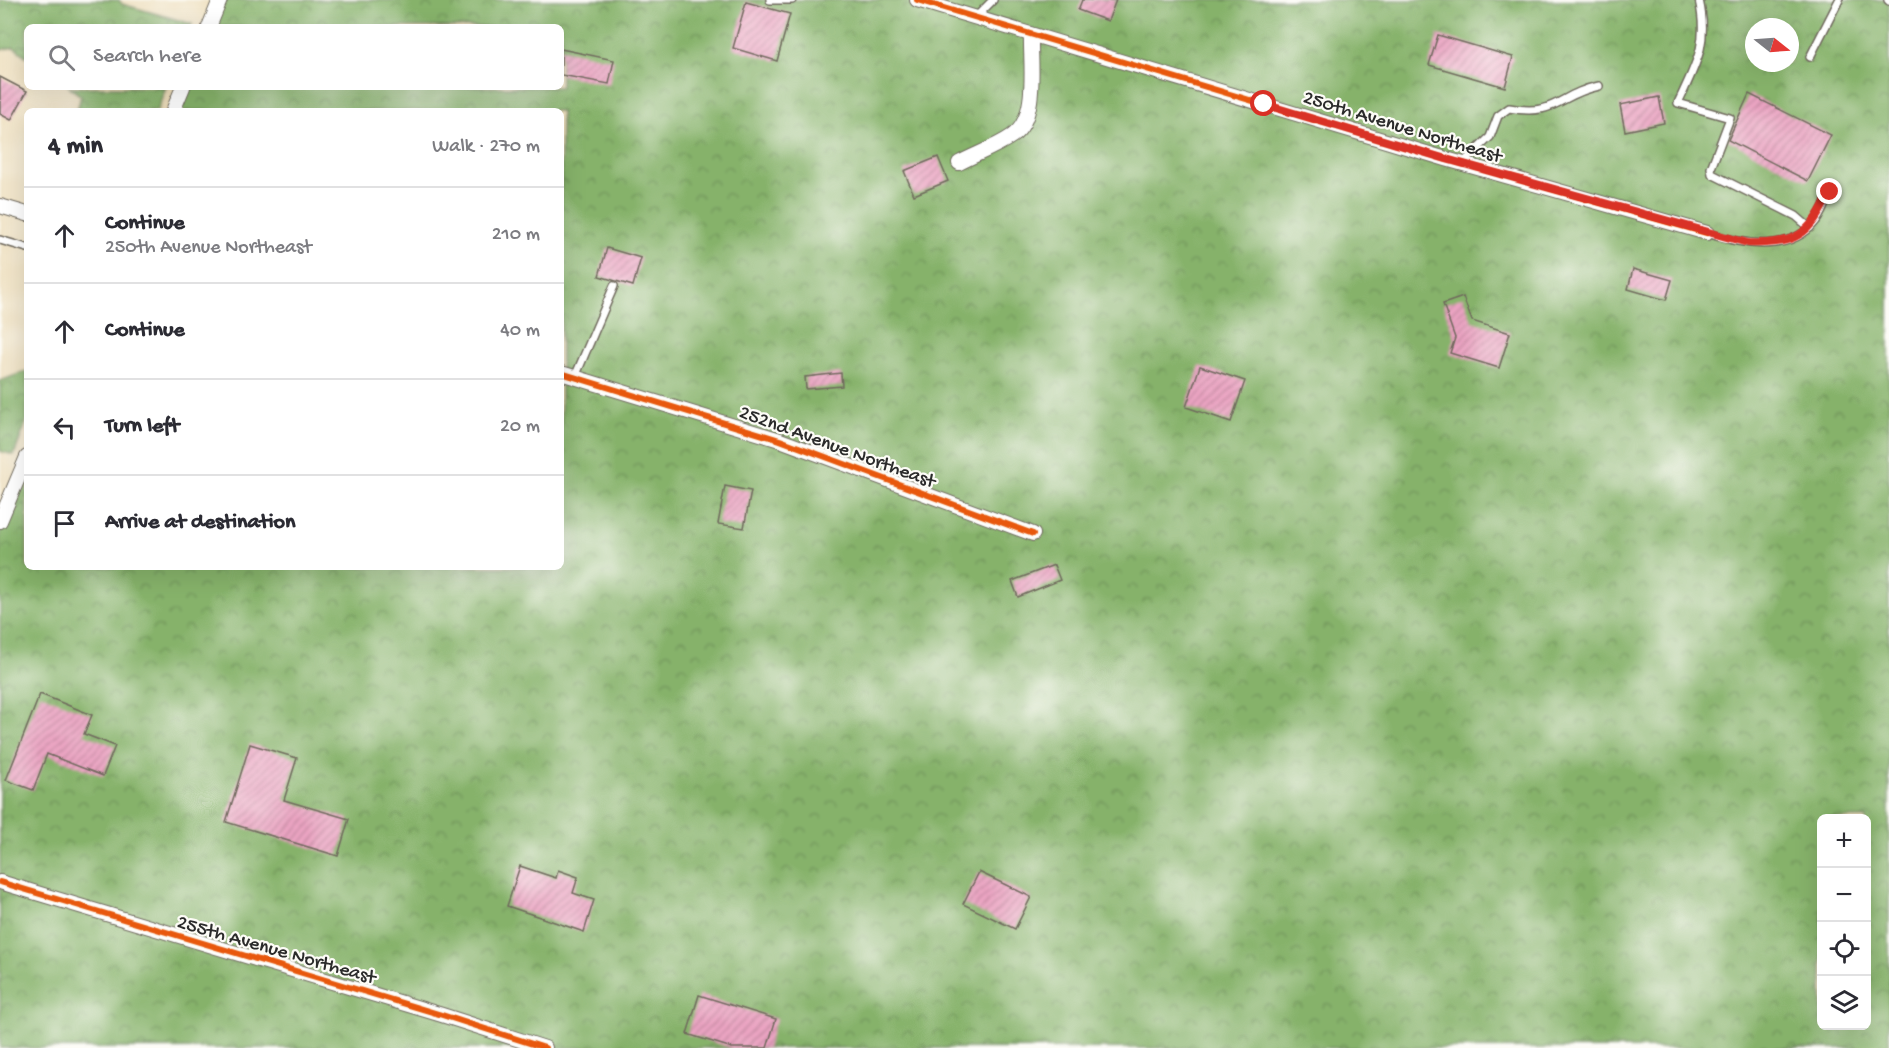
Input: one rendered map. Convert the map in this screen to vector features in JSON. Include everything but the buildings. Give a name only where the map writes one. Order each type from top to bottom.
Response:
[{"type":"street","points":[[210,24],[220,0]]},
{"type":"street","name":"250th Avenue Northeast","points":[[917,0],[1462,164],[1707,233]]},
{"type":"street","points":[[959,163],[1014,135],[1025,122],[1031,104],[1031,35]]},
{"type":"street","points":[[174,108],[182,90]]},
{"type":"street","points":[[0,206],[24,213]]},
{"type":"street","name":"252nd Avenue Northeast","points":[[564,374],[780,440],[1033,534]]},
{"type":"street","points":[[0,520],[24,464]]},
{"type":"street","name":"255th Avenue Northeast","points":[[0,882],[545,1048]]},
{"type":"lane","points":[[770,0],[792,0]]},
{"type":"lane","points":[[975,18],[993,0]]},
{"type":"lane","points":[[1699,0],[1704,20],[1702,51],[1678,103],[1730,118],[1711,168],[1712,174],[1796,216],[1810,228]]},
{"type":"lane","points":[[1810,57],[1839,0]]},
{"type":"lane","points":[[1462,164],[1490,137],[1498,116],[1509,108],[1544,110],[1582,90],[1599,87]]},
{"type":"lane","points":[[1707,233],[1748,243],[1761,244],[1784,240],[1810,228],[1830,192]]},
{"type":"lane","points":[[0,240],[24,247]]},
{"type":"lane","points":[[575,377],[614,286]]},
{"type":"green space","points":[[0,0],[119,0],[122,4],[192,24],[24,24],[24,55],[14,47],[0,50]]},
{"type":"green space","points":[[220,0],[1889,0],[1889,1048],[0,1048],[0,521],[24,464],[24,570],[564,570],[564,108],[174,108],[182,90],[564,90],[564,24],[210,24]]},
{"type":"green space","points":[[73,90],[165,90],[158,108],[78,108],[81,96]]},
{"type":"green space","points":[[24,372],[24,428],[14,455],[0,451],[0,381]]},
{"type":"cycle path","points":[[917,0],[1446,159],[1707,233]]},
{"type":"cycle path","points":[[564,374],[780,440],[1033,534]]},
{"type":"cycle path","points":[[0,882],[545,1048]]},
{"type":"route","points":[[1264,104],[1724,239],[1748,243],[1761,244],[1800,235],[1817,219],[1830,192]]}]
